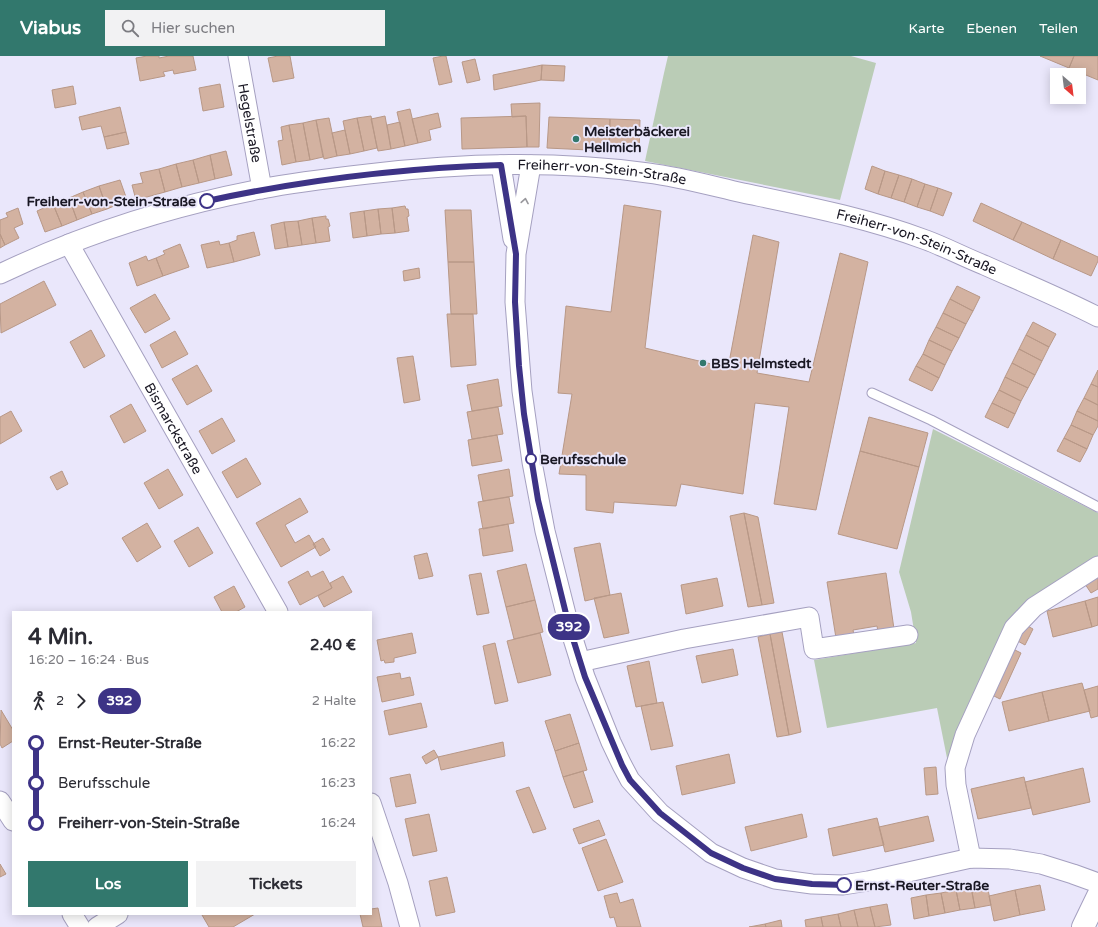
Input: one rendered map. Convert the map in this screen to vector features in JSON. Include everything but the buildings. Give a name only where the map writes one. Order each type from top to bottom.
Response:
[{"type":"street","name":"Hegelstraße","points":[[238,56],[262,189]]},
{"type":"street","points":[[501,165],[516,254]]},
{"type":"street","name":"Freiherr-von-Stein-Straße","points":[[0,274],[69,244],[139,221],[207,201],[262,189],[332,178],[457,166],[531,165],[595,167],[650,173],[849,216],[927,240],[1058,298],[1098,318]]},
{"type":"street","points":[[531,165],[516,254],[515,302],[524,414],[538,500],[552,562],[569,626],[585,677],[611,742],[630,780],[660,813],[711,853],[727,862],[775,879],[812,884],[843,885],[868,881],[971,858],[1010,859],[1041,864],[1098,883]]},
{"type":"street","name":"Bismarckstraße","points":[[69,244],[277,611]]},
{"type":"street","points":[[971,858],[956,785],[955,768],[965,735],[1014,628],[1034,607],[1098,566]]},
{"type":"street","points":[[580,662],[684,639],[809,617],[814,649],[908,635]]},
{"type":"street","points":[[0,801],[12,820]]},
{"type":"street","points":[[372,806],[398,883],[410,927]]},
{"type":"street","points":[[73,915],[80,927]]},
{"type":"street","points":[[97,927],[116,915]]},
{"type":"lane","points":[[872,394],[931,420],[1098,507]]},
{"type":"green space","points":[[668,56],[851,56],[876,63],[840,200],[645,161]]},
{"type":"green space","points":[[933,429],[1098,513],[1098,561],[1028,608],[948,763],[937,708],[827,728],[814,660],[916,643],[911,612],[899,572]]},
{"type":"bus line","name":"392","points":[[207,201],[262,189],[332,178],[425,168],[501,165],[516,254],[515,302],[519,366],[524,414],[538,500],[552,562],[569,626],[585,677],[611,742],[630,780],[647,799],[660,813],[711,853],[727,862],[775,879],[812,884],[844,885]]},
{"type":"place","name":"Meisterbäckerei Hellmich","points":[[576,139]]},
{"type":"place","name":"Freiherr-von-Stein-Straße","points":[[207,201]]},
{"type":"place","name":"BBS Helmstedt","points":[[703,363]]},
{"type":"place","name":"Berufsschule","points":[[531,459]]},
{"type":"place","name":"Ernst-Reuter-Straße","points":[[844,885]]}]
